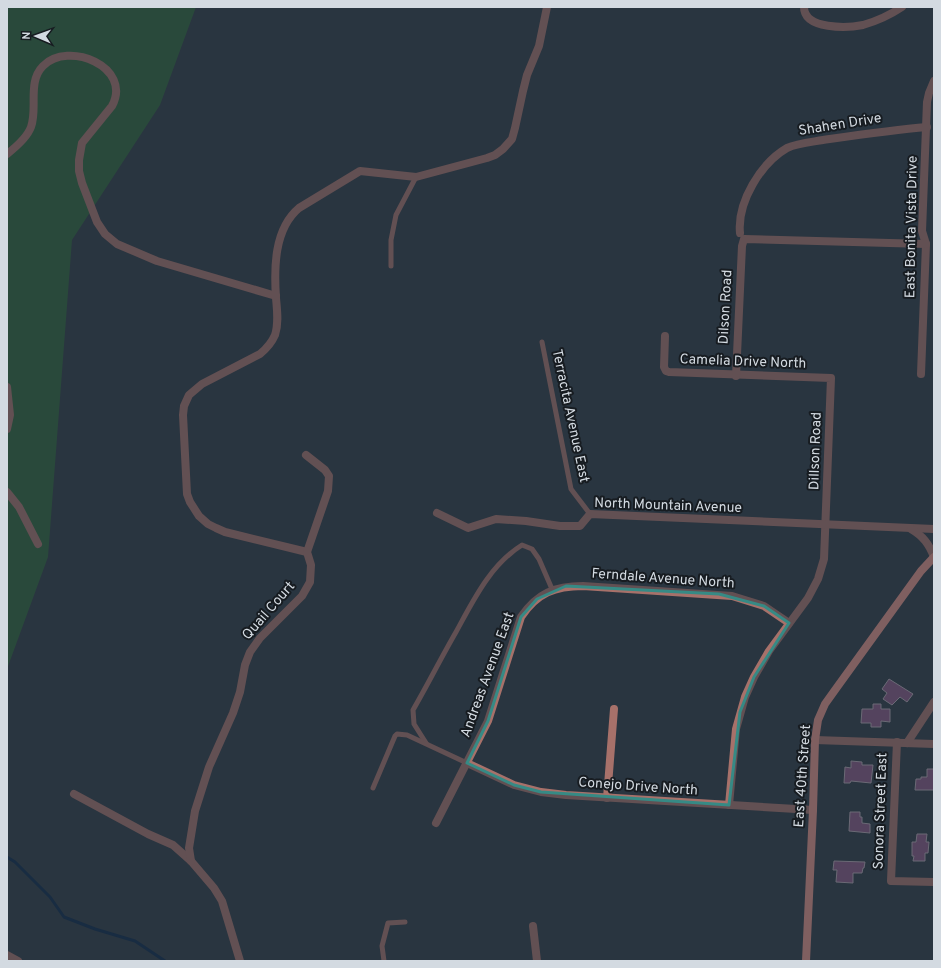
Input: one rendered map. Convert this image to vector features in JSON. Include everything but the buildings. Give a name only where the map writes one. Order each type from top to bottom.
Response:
[{"type":"main road","name":"East 40th Street","points":[[806,961],[815,740],[818,720],[825,704],[921,571],[934,557]]},
{"type":"street","points":[[307,552],[225,532],[208,524],[199,516],[190,502],[186,484],[183,415],[184,406],[189,395],[202,384],[260,354],[266,349],[275,336],[277,328],[276,270],[279,240],[287,221],[293,213],[316,197],[360,171],[416,177],[495,155],[508,144],[512,139],[527,75],[539,46],[547,7]]},
{"type":"street","points":[[804,7],[807,16],[815,22],[827,26],[837,27],[864,24],[880,19],[902,7]]},
{"type":"street","points":[[7,154],[26,136],[33,121],[35,79],[44,65],[49,61],[62,56],[81,57],[99,62],[107,69],[115,83],[117,91],[116,100],[82,143],[79,171],[97,222],[105,234],[117,244],[157,260],[276,296]]},
{"type":"street","name":"East Bonita Vista Drive","points":[[921,374],[926,244],[922,231],[927,102],[934,81]]},
{"type":"street","name":"Shahen Drive","points":[[742,236],[739,224],[747,195],[765,167],[788,148],[802,144],[850,136],[927,127]]},
{"type":"street","points":[[742,236],[746,238],[926,244]]},
{"type":"street","name":"Dilson Road","points":[[736,376],[742,236]]},
{"type":"street","name":"Camelia Drive North","points":[[665,336],[664,367],[666,371],[669,372],[736,376],[831,378]]},
{"type":"street","name":"Dillson Road","points":[[729,805],[735,736],[740,712],[754,677],[769,651],[808,598],[818,579],[824,559],[831,378]]},
{"type":"street","points":[[7,387],[10,414],[7,429]]},
{"type":"street","name":"Quail Court","points":[[191,861],[189,848],[195,811],[209,767],[233,713],[240,692],[245,665],[250,652],[260,638],[302,596],[310,582],[311,565],[307,552],[328,491],[329,476],[325,470],[306,455]]},
{"type":"street","points":[[7,492],[19,507],[38,544]]},
{"type":"street","name":"North Mountain Avenue","points":[[437,513],[468,528],[496,519],[526,521],[560,526],[580,526],[590,514],[934,529]]},
{"type":"street","points":[[910,528],[928,543],[934,557]]},
{"type":"street","name":"Ferndale Avenue North","points":[[552,589],[566,586],[583,586],[732,596],[764,606],[789,623]]},
{"type":"street","name":"Andreas Avenue East","points":[[436,823],[488,721],[521,617],[528,606],[537,598],[552,589]]},
{"type":"street","points":[[907,743],[934,702]]},
{"type":"street","points":[[607,798],[614,709]]},
{"type":"street","points":[[815,740],[934,744]]},
{"type":"street","name":"Sonora Street East","points":[[897,742],[891,881],[934,882]]},
{"type":"street","name":"Conejo Drive North","points":[[467,763],[514,785],[541,792],[607,798],[813,810]]},
{"type":"street","points":[[74,794],[148,834],[173,845],[191,861],[214,888],[222,901],[240,961]]},
{"type":"street","points":[[533,926],[537,961]]},
{"type":"street","points":[[7,955],[18,961]]},
{"type":"lane","points":[[391,266],[391,240],[396,215],[416,177]]},
{"type":"lane","name":"Terracita Avenue East","points":[[542,342],[571,489],[590,514]]},
{"type":"lane","points":[[426,743],[414,724],[414,710],[477,594],[496,568],[513,551],[522,546],[532,548],[539,559],[552,589]]},
{"type":"lane","points":[[373,788],[395,736],[398,734],[407,734],[467,763]]},
{"type":"lane","points":[[384,961],[382,946],[388,923],[404,922]]},
{"type":"highlighted area","points":[[566,586],[719,594],[764,606],[789,623],[754,677],[740,712],[729,805],[541,792],[514,785],[467,763],[488,721],[521,617],[537,599]]},
{"type":"green space","points":[[7,7],[196,7],[160,105],[72,240],[48,557],[7,669]]},
{"type":"waterway","points":[[7,857],[15,862],[50,897],[64,917],[95,929],[135,941],[165,961]]}]
